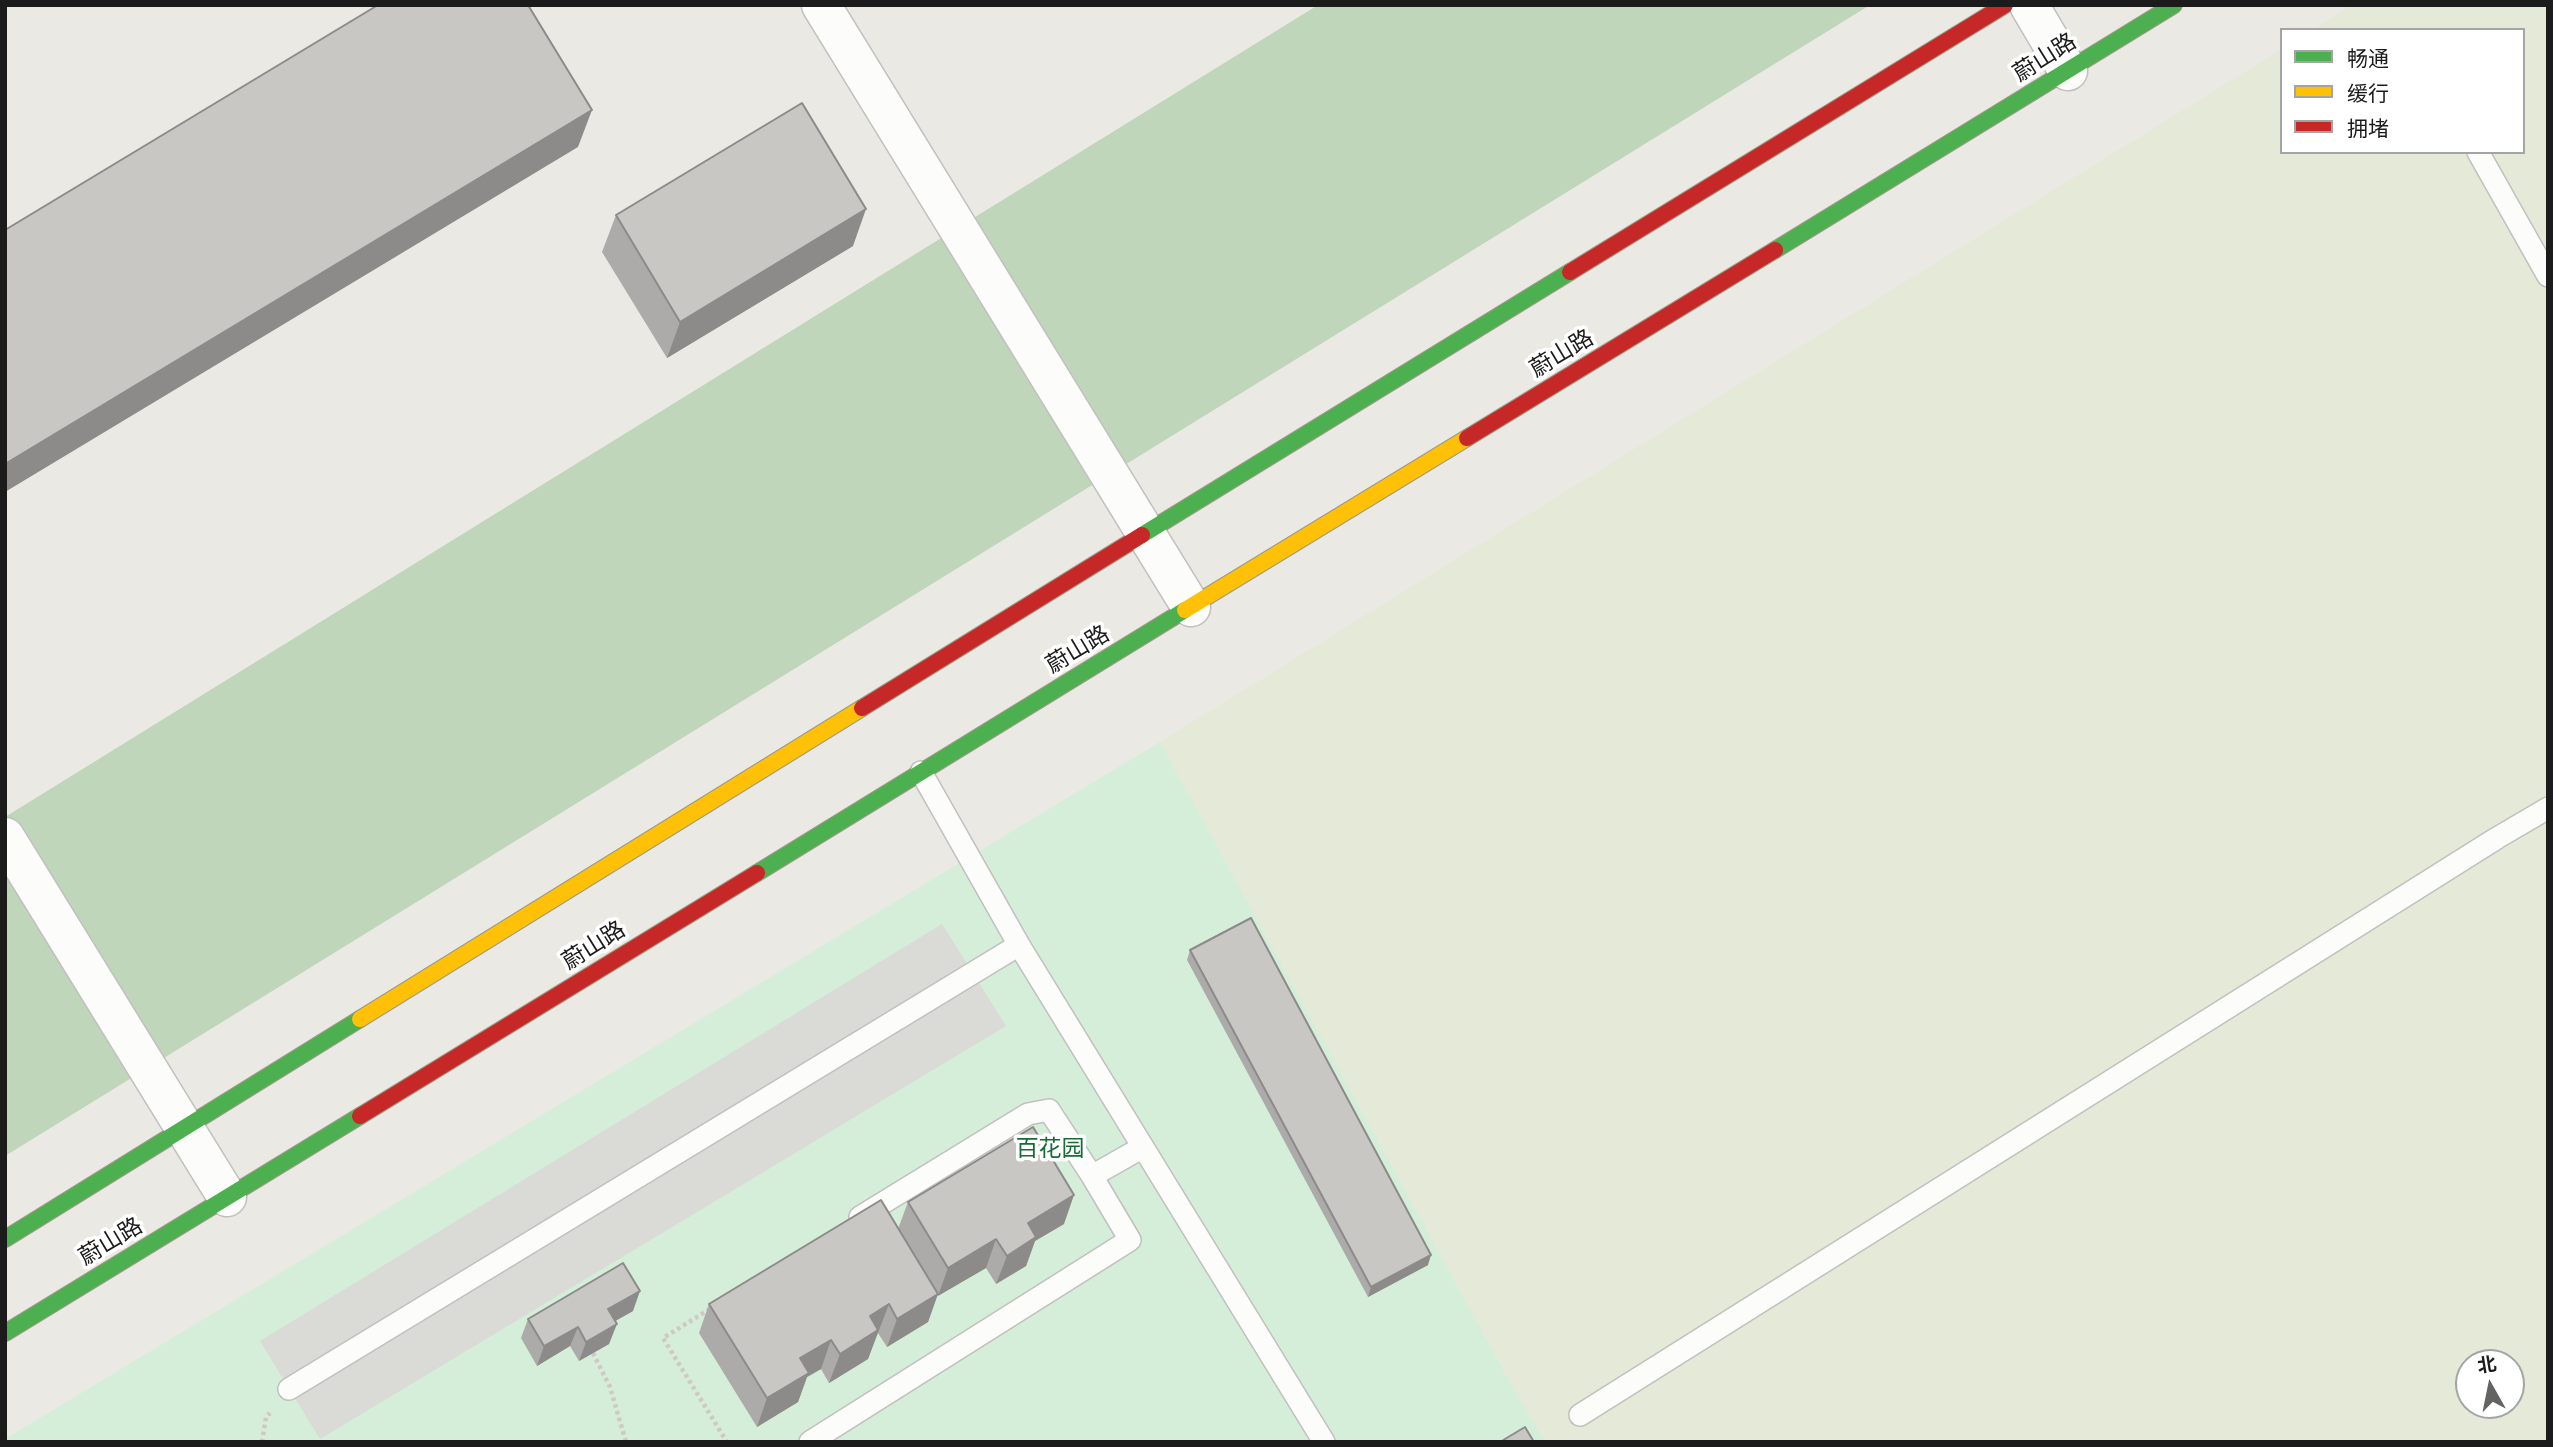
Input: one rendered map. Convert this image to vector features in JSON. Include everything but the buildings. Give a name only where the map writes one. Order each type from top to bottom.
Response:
[{"type":"main road","points":[[5,1239],[1145,533],[2005,5]]},
{"type":"main road","name":"蔚山路","points":[[5,1333],[2174,5]]},
{"type":"street","points":[[821,5],[1191,607]]},
{"type":"street","points":[[2029,5],[2068,71]]},
{"type":"street","points":[[5,837],[228,1198]]},
{"type":"lane","points":[[2479,154],[2548,275]]},
{"type":"lane","points":[[921,772],[1019,945],[1324,1442]]},
{"type":"lane","points":[[1580,1415],[2485,845],[2548,808]]},
{"type":"lane","points":[[289,1389],[1019,945]]},
{"type":"lane","points":[[810,1442],[1130,1240],[1049,1110],[1028,1114],[844,1227]]},
{"type":"lane","points":[[1092,1176],[1143,1147]]},
{"type":"path","points":[[719,1303],[663,1338],[727,1442]]},
{"type":"path","points":[[593,1353],[610,1387],[626,1442]]},
{"type":"green space","points":[[1318,5],[1870,5],[5,1156],[5,817]]},
{"type":"green space","points":[[2352,5],[2548,5],[2548,1442],[1546,1442],[1517,1395],[1160,742],[2280,50],[2280,154],[2525,154],[2525,28],[2316,28]]},
{"type":"green space","name":"百花园","points":[[1160,742],[1517,1395],[1546,1442],[5,1442],[5,1439]]},
{"type":"shaded area","points":[[942,924],[1006,1026],[320,1439],[260,1341]]},
{"type":"traffic: fast","points":[[1775,250],[2174,5]]},
{"type":"traffic: fast","points":[[1142,535],[1570,272]]},
{"type":"traffic: fast","points":[[757,873],[1185,610]]},
{"type":"traffic: fast","points":[[5,1239],[360,1019]]},
{"type":"traffic: fast","points":[[5,1333],[360,1116]]},
{"type":"traffic: slow","points":[[1185,610],[1467,438]]},
{"type":"traffic: slow","points":[[360,1019],[862,708]]},
{"type":"traffic: jam","points":[[1570,272],[2005,5]]},
{"type":"traffic: jam","points":[[1467,438],[1775,250]]},
{"type":"traffic: jam","points":[[862,708],[1142,535]]},
{"type":"traffic: jam","points":[[360,1116],[757,873]]}]
